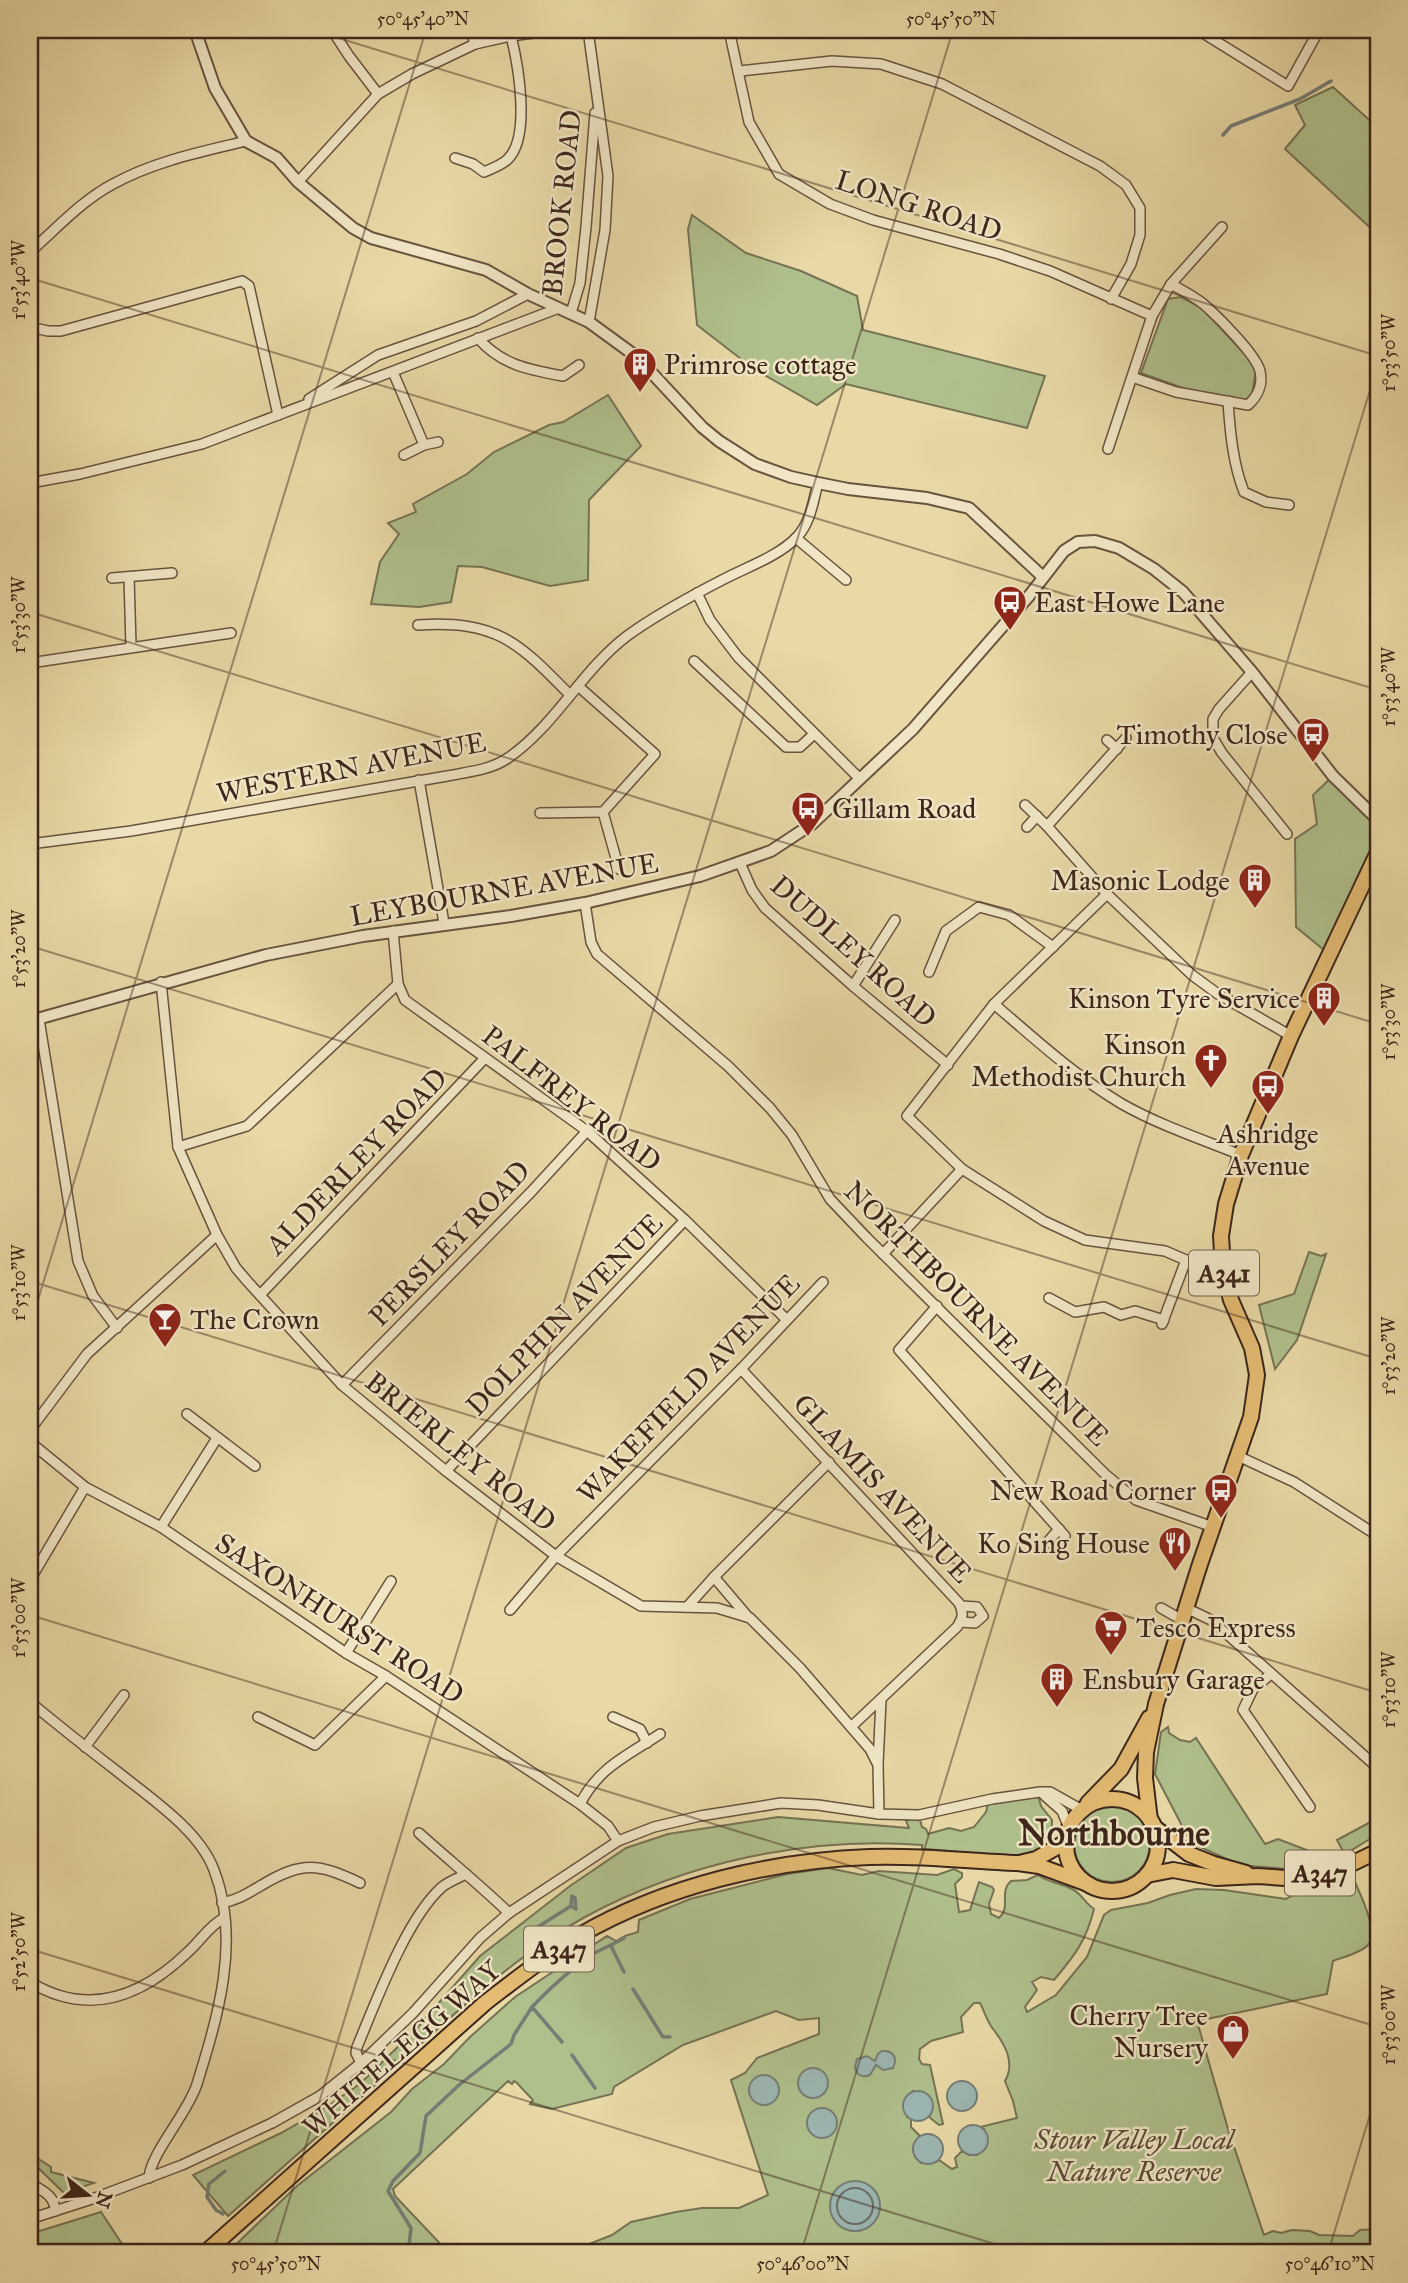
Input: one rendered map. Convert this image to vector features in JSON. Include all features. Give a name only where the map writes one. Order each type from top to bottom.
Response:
[{"type":"main road","name":"A341","points":[[1152,1824],[1145,1778],[1146,1752],[1156,1704],[1251,1416],[1257,1376],[1252,1348],[1231,1300],[1223,1269],[1221,1236],[1226,1204],[1241,1155],[1292,1036],[1378,852]]},
{"type":"main road","name":"A341","points":[[1084,1808],[1121,1769],[1156,1704]]},
{"type":"main road","points":[[1116,1799],[1136,1805],[1152,1824],[1157,1839],[1157,1852],[1147,1875],[1125,1889],[1112,1891],[1088,1884],[1078,1876],[1071,1866],[1068,1835],[1084,1808],[1095,1802],[1116,1799]]},
{"type":"main road","name":"A347","points":[[1152,1824],[1189,1854],[1258,1877]]},
{"type":"main road","name":"WHITELEGG WAY","points":[[1018,1863],[1036,1859],[1068,1835]]},
{"type":"main road","name":"A347","points":[[1147,1875],[1173,1870],[1216,1878],[1285,1878],[1345,1867],[1378,1851]]},
{"type":"main road","name":"WHITELEGG WAY","points":[[205,2253],[485,2003],[523,1973],[581,1935],[646,1903],[743,1872],[799,1863],[873,1857],[1018,1863],[1039,1866],[1088,1884]]},
{"type":"street","points":[[195,30],[215,88],[246,141],[277,158],[298,183],[334,214],[362,233],[477,266],[528,294],[589,322],[637,357],[689,415],[719,441],[755,464],[818,483],[927,498],[970,508],[1043,577],[1063,551],[1073,543],[1095,541],[1119,548],[1154,569],[1183,592],[1252,672],[1334,776],[1378,820]]},
{"type":"street","points":[[332,30],[377,94]]},
{"type":"street","points":[[471,30],[475,44]]},
{"type":"street","points":[[298,183],[377,94],[475,44],[555,30]]},
{"type":"street","name":"BROOK ROAD","points":[[589,30],[608,176],[605,230],[589,322]]},
{"type":"street","name":"LONG ROAD","points":[[729,30],[749,122],[779,174],[830,204],[873,220],[999,254],[1049,271],[1152,316]]},
{"type":"street","points":[[1198,30],[1288,86],[1319,30]]},
{"type":"street","points":[[455,158],[473,164],[484,173],[509,159],[517,142],[521,111],[520,70],[511,36]]},
{"type":"street","points":[[740,71],[832,61],[881,64],[942,84],[1100,166],[1126,185],[1140,208],[1140,235],[1131,264],[1111,299]]},
{"type":"street","name":"BROOK ROAD","points":[[571,313],[580,283],[596,98]]},
{"type":"street","points":[[30,253],[81,205],[112,184],[167,160],[246,141]]},
{"type":"street","points":[[1108,449],[1152,316],[1171,284],[1222,227]]},
{"type":"street","points":[[30,327],[61,331],[242,281],[249,286],[278,415]]},
{"type":"street","points":[[1132,377],[1176,392],[1248,405],[1260,388],[1261,372],[1254,357],[1207,307],[1171,284]]},
{"type":"street","points":[[293,410],[378,355],[476,321],[528,294]]},
{"type":"street","points":[[30,483],[80,474],[202,444],[559,308]]},
{"type":"street","points":[[478,338],[490,352],[523,368],[563,376],[579,365]]},
{"type":"street","points":[[393,372],[424,445]]},
{"type":"street","points":[[1228,401],[1238,476],[1244,492],[1266,502],[1289,505]]},
{"type":"street","points":[[404,455],[424,445],[438,442]]},
{"type":"street","name":"WESTERN AVENUE","points":[[30,844],[131,831],[419,780],[485,768],[508,759],[540,729],[625,638],[697,593],[760,561],[796,538],[809,517],[818,483]]},
{"type":"street","points":[[796,538],[846,580]]},
{"type":"street","points":[[112,578],[172,573]]},
{"type":"street","points":[[130,577],[131,646]]},
{"type":"street","name":"LEYBOURNE AVENUE","points":[[34,1020],[161,982],[266,955],[393,931],[511,916],[585,903],[662,886],[740,863],[771,850],[799,834],[913,729],[1043,577]]},
{"type":"street","points":[[697,593],[722,639],[860,779]]},
{"type":"street","points":[[418,625],[445,623],[475,627],[510,640],[528,653],[570,695]]},
{"type":"street","points":[[30,663],[232,633]]},
{"type":"street","points":[[694,661],[786,747],[800,747],[814,734]]},
{"type":"street","points":[[1252,672],[1213,719],[1213,738],[1287,834]]},
{"type":"street","points":[[540,813],[603,812],[654,754],[578,687]]},
{"type":"street","points":[[1047,826],[1126,738]]},
{"type":"street","points":[[1107,740],[1117,749]]},
{"type":"street","points":[[419,780],[444,923]]},
{"type":"street","points":[[1025,805],[1107,894],[1199,981],[1292,1036]]},
{"type":"street","points":[[603,812],[619,869]]},
{"type":"street","points":[[1027,827],[1037,816]]},
{"type":"street","name":"DUDLEY ROAD","points":[[740,863],[758,901],[853,986],[948,1065]]},
{"type":"street","points":[[1107,894],[994,1004],[907,1116],[961,1169],[1044,1221],[1085,1240],[1165,1251],[1202,1267],[1223,1269]]},
{"type":"street","name":"NORTHBOURNE AVENUE","points":[[585,903],[591,942],[597,954],[727,1066],[770,1108],[792,1135],[830,1199],[883,1254],[1105,1474],[1136,1500],[1213,1527]]},
{"type":"street","points":[[929,972],[946,931],[979,907],[1009,915],[1053,947]]},
{"type":"street","points":[[853,986],[895,920]]},
{"type":"street","points":[[178,1147],[247,1126],[398,984],[393,931]]},
{"type":"street","name":"BRIERLEY ROAD","points":[[161,982],[178,1147],[217,1235],[236,1268],[260,1296],[342,1385],[446,1471],[556,1556],[642,1606],[717,1608],[750,1618],[800,1668],[870,1749],[878,1765]]},
{"type":"street","name":"PALFREY ROAD","points":[[398,984],[405,1000],[587,1131],[685,1220],[786,1319]]},
{"type":"street","points":[[994,1004],[1082,1077],[1124,1105],[1181,1132],[1241,1155]]},
{"type":"street","points":[[34,1020],[78,1261],[93,1296],[117,1328]]},
{"type":"street","name":"ALDERLEY ROAD","points":[[260,1296],[485,1058]]},
{"type":"street","name":"PERSLEY ROAD","points":[[342,1385],[587,1131]]},
{"type":"street","points":[[883,1254],[961,1169]]},
{"type":"street","name":"DOLPHIN AVENUE","points":[[446,1471],[685,1220]]},
{"type":"street","points":[[30,1430],[88,1354],[217,1235]]},
{"type":"street","points":[[1049,1298],[1075,1312],[1104,1307],[1121,1315],[1135,1311],[1163,1323],[1186,1260]]},
{"type":"street","name":"WAKEFIELD AVENUE","points":[[510,1610],[556,1556],[741,1369],[822,1282]]},
{"type":"street","points":[[1377,1282],[1378,1297]]},
{"type":"street","points":[[937,1306],[900,1350],[1062,1533],[1047,1543]]},
{"type":"street","name":"GLAMIS AVENUE","points":[[741,1369],[830,1462],[963,1611],[960,1622],[850,1727]]},
{"type":"street","points":[[187,1414],[255,1466]]},
{"type":"street","points":[[161,1527],[217,1438]]},
{"type":"street","name":"SAXONHURST ROAD","points":[[30,1442],[86,1487],[161,1527],[346,1653],[386,1676],[580,1804],[608,1826],[618,1840]]},
{"type":"street","points":[[1238,1456],[1294,1482],[1378,1536]]},
{"type":"street","points":[[687,1607],[830,1462]]},
{"type":"street","points":[[30,1580],[86,1487]]},
{"type":"street","points":[[714,1577],[750,1618]]},
{"type":"street","points":[[346,1653],[391,1581]]},
{"type":"street","points":[[960,1622],[975,1623],[983,1616],[977,1607],[961,1606]]},
{"type":"street","points":[[1161,1608],[1211,1620],[1378,1768]]},
{"type":"street","points":[[1271,1674],[1253,1689],[1243,1710],[1310,1807]]},
{"type":"street","points":[[258,1717],[315,1745],[386,1676]]},
{"type":"street","points":[[85,1747],[124,1695]]},
{"type":"street","points":[[879,1814],[881,1700]]},
{"type":"street","points":[[30,1702],[174,1817],[199,1844],[214,1869],[224,1918],[226,1966],[218,2009],[190,2102],[149,2167],[149,2178]]},
{"type":"street","points":[[613,1717],[639,1729],[647,1743]]},
{"type":"street","points":[[580,1804],[589,1786],[603,1771],[660,1734]]},
{"type":"street","points":[[1040,1792],[1062,1811],[1068,1835]]},
{"type":"street","points":[[30,2219],[149,2178],[272,2123],[320,2096],[361,2063],[413,2012],[480,1938],[509,1913],[618,1840],[654,1826],[780,1803],[818,1805],[879,1814],[919,1815],[992,1799],[1050,1792],[1084,1808]]},
{"type":"street","points":[[419,1833],[509,1913]]},
{"type":"street","points":[[222,1903],[241,1899],[285,1871],[305,1867],[321,1867],[360,1883]]},
{"type":"street","points":[[361,2063],[356,2053],[357,2046],[385,1979],[413,1925],[444,1886],[466,1874]]},
{"type":"street","points":[[30,1982],[56,1996],[77,2001],[97,2000],[131,1992],[163,1974],[224,1918]]},
{"type":"street","points":[[30,2183],[51,2197],[55,2202],[55,2211]]},
{"type":"green space","points":[[1333,87],[1378,128],[1378,235],[1285,149],[1305,125],[1295,105]]},
{"type":"green space","points":[[692,215],[746,253],[801,271],[857,296],[863,330],[1045,376],[1027,428],[846,384],[817,405],[754,369],[697,325],[688,229]]},
{"type":"green space","points":[[1181,297],[1202,308],[1252,362],[1256,369],[1252,396],[1245,401],[1194,392],[1141,373],[1168,299]]},
{"type":"green space","points":[[608,395],[641,446],[589,500],[588,580],[550,586],[482,567],[458,566],[451,602],[419,607],[371,604],[380,562],[399,534],[388,523],[416,512],[413,504],[467,474],[494,452],[549,425],[563,422]]},
{"type":"green space","points":[[1333,776],[1378,820],[1378,852],[1330,955],[1296,927],[1295,839],[1317,824],[1313,795]]},
{"type":"green space","points":[[1309,1252],[1321,1256],[1326,1254],[1297,1340],[1275,1369],[1259,1305],[1294,1294]]},
{"type":"green space","points":[[1168,1727],[1169,1733],[1180,1740],[1190,1742],[1196,1738],[1265,1844],[1278,1839],[1330,1859],[1344,1853],[1337,1840],[1378,1818],[1378,1834],[1332,1862],[1286,1869],[1240,1865],[1191,1843],[1155,1774],[1161,1732]]},
{"type":"green space","points":[[1038,1795],[1041,1806],[1052,1820],[1052,1826],[1040,1845],[1042,1850],[1031,1853],[984,1854],[922,1849],[922,1845],[879,1843],[792,1849],[706,1868],[664,1881],[624,1898],[560,1932],[489,1984],[228,2216],[193,2175],[281,2133],[361,2083],[415,2030],[480,1956],[570,1886],[626,1848],[668,1834],[778,1817],[909,1828],[906,1821],[914,1817],[920,1820],[928,1834],[949,1828],[961,1831],[974,1827],[986,1812],[988,1804]]},
{"type":"green space","points":[[1112,1806],[1127,1809],[1139,1817],[1147,1829],[1150,1844],[1147,1859],[1139,1871],[1127,1879],[1112,1882],[1097,1879],[1085,1871],[1077,1859],[1074,1844],[1077,1829],[1085,1817],[1097,1809]]},
{"type":"green space","name":"Stour Valley Local Nature Reserve","points":[[828,1868],[862,1875],[879,1871],[937,1875],[954,1869],[962,1873],[962,1877],[955,1884],[959,1912],[970,1910],[979,1882],[994,1890],[989,1904],[991,1914],[999,1918],[1005,1909],[1005,1890],[1011,1881],[1027,1880],[1038,1875],[1075,1891],[1094,1909],[1087,1930],[1074,1955],[1054,1980],[1041,1977],[1032,1982],[1037,1990],[1025,2007],[1027,2012],[1056,1995],[1087,1957],[1104,1915],[1111,1910],[1196,1889],[1286,1899],[1301,1890],[1355,1882],[1368,1914],[1371,1939],[1361,1950],[1333,1961],[1327,1994],[1197,2021],[1228,2129],[1264,2235],[1273,2231],[1281,2233],[1292,2230],[1310,2231],[1319,2235],[1353,2236],[1360,2230],[1378,2229],[1378,2253],[578,2253],[584,2246],[612,2235],[631,2222],[702,2208],[739,2208],[768,2195],[731,2080],[745,2073],[757,2058],[819,2034],[819,2018],[799,2020],[776,2011],[683,2045],[614,2087],[612,2094],[552,2109],[530,2104],[533,2100],[516,2082],[512,2084],[508,2081],[393,2189],[395,2196],[449,2253],[227,2253],[297,2186],[391,2112],[412,2089],[444,2064],[515,1997],[607,1936],[616,1941],[638,1932],[639,1920],[690,1899],[787,1874]],"holes":[[[974,2003],[980,2003],[1007,2053],[1009,2067],[1005,2081],[1017,2118],[980,2127],[984,2129],[977,2155],[962,2151],[955,2158],[957,2167],[952,2169],[939,2160],[921,2163],[913,2150],[920,2136],[911,2127],[911,2119],[907,2117],[907,2096],[913,2091],[931,2113],[929,2117],[939,2125],[943,2124],[930,2065],[922,2064],[919,2059],[920,2049],[931,2041],[963,2032],[961,2017]]]},
{"type":"green space","points":[[34,2156],[51,2167],[51,2172],[94,2183],[64,2193],[32,2162]]},
{"type":"green space","points":[[101,2212],[128,2253],[30,2253],[30,2234]]},
{"type":"water","points":[[882,2051],[894,2055],[893,2068],[883,2070],[876,2065],[870,2075],[858,2074],[855,2067],[857,2059],[867,2056],[875,2061]]},
{"type":"water","points":[[813,2068],[824,2072],[828,2083],[824,2094],[813,2098],[802,2094],[798,2083],[802,2072]]},
{"type":"water","points":[[764,2075],[775,2079],[779,2090],[775,2101],[764,2105],[753,2101],[749,2090],[753,2079]]},
{"type":"water","points":[[962,2081],[973,2085],[977,2096],[973,2107],[962,2111],[951,2107],[947,2096],[951,2085]]},
{"type":"water","points":[[918,2091],[929,2095],[933,2106],[929,2117],[918,2121],[907,2117],[903,2106],[907,2095]]},
{"type":"water","points":[[822,2108],[833,2112],[837,2123],[833,2134],[822,2138],[811,2134],[807,2123],[811,2112]]},
{"type":"water","points":[[973,2125],[984,2129],[988,2140],[984,2151],[973,2155],[962,2151],[958,2140],[962,2129]]},
{"type":"water","points":[[928,2134],[939,2138],[943,2149],[939,2160],[928,2164],[917,2160],[913,2149],[917,2138]]},
{"type":"water","points":[[855,2181],[873,2188],[880,2206],[873,2224],[855,2231],[837,2224],[830,2206],[837,2188]]},
{"type":"waterway","points":[[1223,135],[1231,126],[1300,99],[1331,81]]},
{"type":"waterway","points":[[525,1935],[571,1906],[576,1909],[575,1898],[572,1896],[571,1905]]},
{"type":"waterway","points":[[532,2007],[582,1962],[624,1938]]},
{"type":"waterway","points":[[611,1946],[624,1972]]},
{"type":"waterway","points":[[633,1989],[663,2037],[670,2037]]},
{"type":"waterway","points":[[412,2253],[409,2245],[411,2228],[388,2191],[393,2181],[420,2153],[426,2116],[459,2085],[511,2044],[532,2007],[562,2042]]},
{"type":"waterway","points":[[572,2055],[595,2088]]},
{"type":"waterway","points":[[223,2214],[216,2210],[207,2197],[209,2184],[225,2171]]},
{"type":"place","name":"Primrose cottage","points":[[640,394]]},
{"type":"place","name":"East Howe Lane","points":[[1010,632]]},
{"type":"place","name":"Timothy Close","points":[[1313,764]]},
{"type":"place","name":"Gillam Road","points":[[808,838]]},
{"type":"place","name":"Masonic Lodge","points":[[1255,910]]},
{"type":"place","name":"Kinson Tyre Service","points":[[1324,1028]]},
{"type":"place","name":"Kinson Methodist Church","points":[[1211,1090]]},
{"type":"place","name":"Ashridge Avenue","points":[[1268,1116]]},
{"type":"place","name":"The Crown","points":[[165,1349]]},
{"type":"place","name":"New Road Corner","points":[[1221,1520]]},
{"type":"place","name":"Ko Sing House","points":[[1175,1573]]},
{"type":"place","name":"Tesco Express","points":[[1111,1657]]},
{"type":"place","name":"Ensbury Garage","points":[[1057,1709]]},
{"type":"place","name":"Cherry Tree Nursery","points":[[1233,2061]]},
{"type":"district","name":"Northbourne","points":[[1114,1833]]}]
